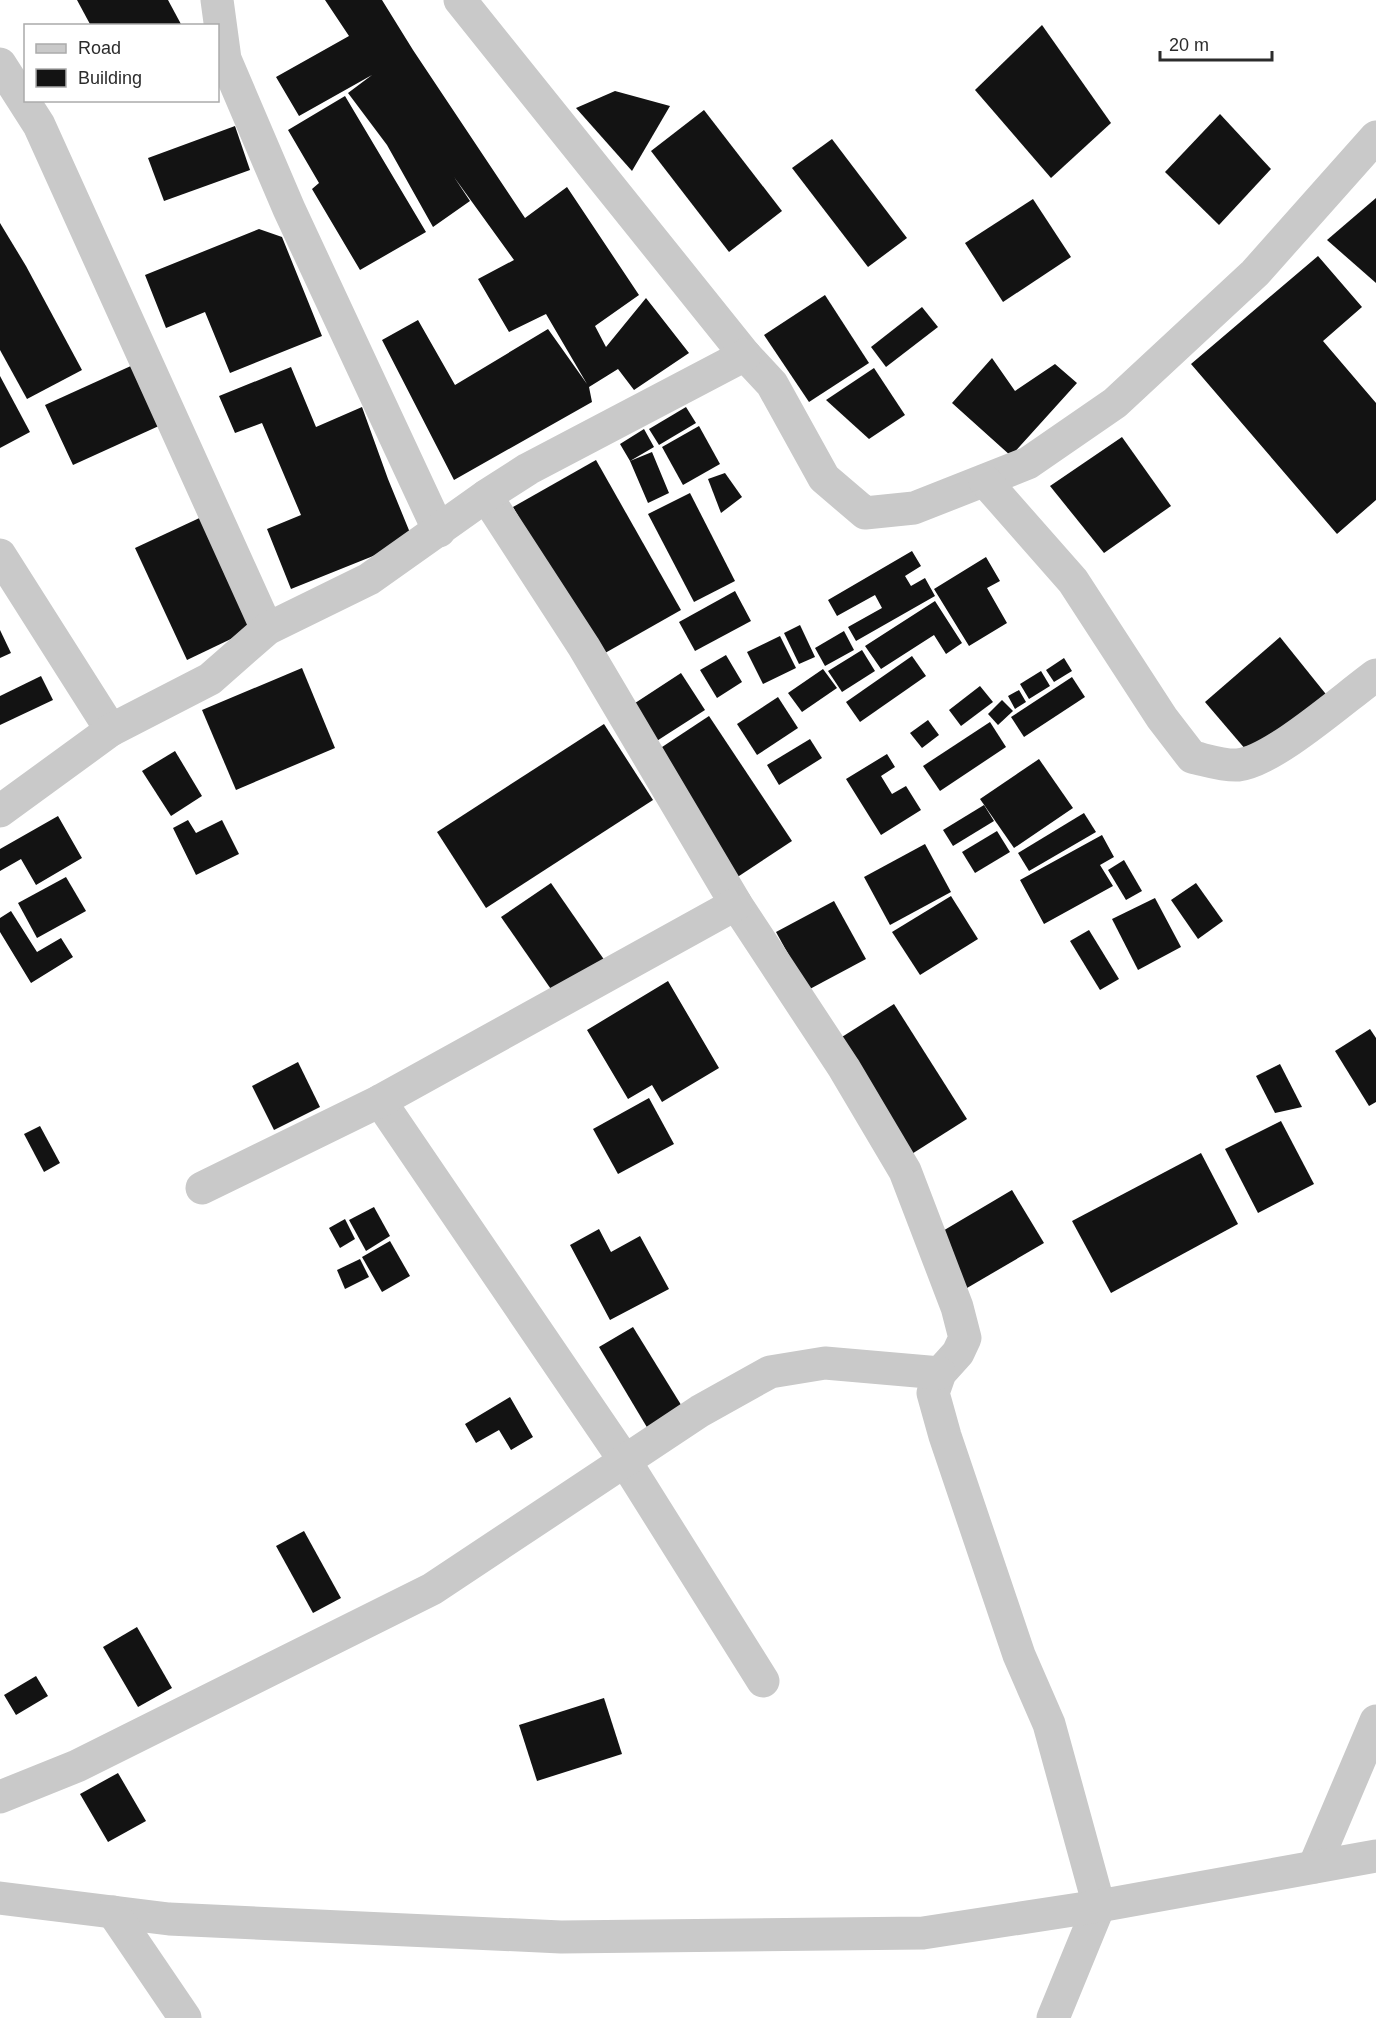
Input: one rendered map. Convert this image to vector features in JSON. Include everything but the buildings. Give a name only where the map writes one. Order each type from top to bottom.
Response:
[{"type":"street","points":[[217,0],[225,59],[289,209],[439,531]]},
{"type":"street","points":[[460,0],[745,355],[771,384],[824,478],[865,513],[914,508],[1028,464],[1115,403],[1255,273],[1376,137]]},
{"type":"street","points":[[0,64],[24,102]]},
{"type":"street","points":[[24,102],[39,125],[267,629]]},
{"type":"street","points":[[0,811],[111,730],[210,679],[267,629],[369,579],[528,469],[745,355]]},
{"type":"street","points":[[985,481],[1073,581],[1162,718],[1192,757],[1236,765],[1252,761],[1338,705],[1376,675]]},
{"type":"street","points":[[486,496],[584,647],[736,904],[838,1058],[905,1171],[957,1307],[965,1338],[958,1353],[940,1373],[933,1393],[945,1436],[1019,1655],[1049,1724],[1099,1906],[1053,2018]]},
{"type":"street","points":[[0,555],[111,730]]},
{"type":"street","points":[[202,1188],[380,1101],[736,904]]},
{"type":"street","points":[[380,1101],[625,1461],[763,1681]]},
{"type":"street","points":[[0,1797],[77,1766],[432,1589],[700,1411],[770,1372],[825,1363],[940,1373]]},
{"type":"street","points":[[1314,1867],[1376,1721]]},
{"type":"street","points":[[2,1897],[169,1919],[561,1937],[923,1933],[1099,1906],[1376,1856]]},
{"type":"street","points":[[113,1912],[185,2018]]}]
